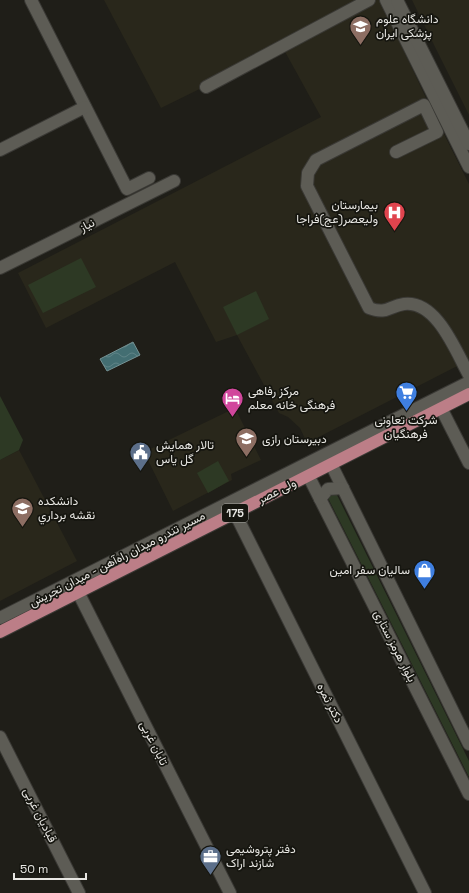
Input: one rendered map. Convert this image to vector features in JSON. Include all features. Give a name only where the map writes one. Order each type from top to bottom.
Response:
[{"type":"main road","name":"ولی عصر","points":[[0,632],[469,394]]},
{"type":"street","points":[[31,0],[127,189],[149,178]]},
{"type":"street","points":[[206,87],[369,0]]},
{"type":"street","points":[[386,0],[469,167]]},
{"type":"street","points":[[397,0],[468,141]]},
{"type":"street","points":[[396,152],[437,132],[424,105],[316,160],[308,173],[307,186],[369,308],[378,312],[387,311],[404,304],[426,309],[436,318],[469,375]]},
{"type":"street","points":[[0,150],[85,107]]},
{"type":"street","name":"نیاز","points":[[0,268],[174,181]]},
{"type":"street","name":"مسیر تندرو میدان راه‌آهن - میدان تجریش","points":[[0,618],[469,382]]},
{"type":"street","points":[[441,408],[469,463]]},
{"type":"street","name":"بلوار هرمز ستاری","points":[[331,464],[469,744]]},
{"type":"street","name":"بلوار هرمز ستاری","points":[[308,475],[469,794]]},
{"type":"street","points":[[320,499],[328,489],[343,488]]},
{"type":"street","name":"دکتر ثمره","points":[[235,513],[425,893]]},
{"type":"street","name":"تابان غربی","points":[[78,592],[230,893]]},
{"type":"street","name":"قبادیان غربی","points":[[0,738],[79,893]]},
{"type":"shaded area","points":[[104,0],[380,0],[426,98],[469,184],[469,360],[307,443],[300,428],[288,417],[279,413],[237,335],[216,342],[175,262],[46,328],[18,273],[321,117],[283,48],[161,108]]},
{"type":"shaded area","points":[[412,0],[469,0],[469,115],[435,47]]},
{"type":"shaded area","points":[[235,408],[261,460],[231,474],[232,480],[173,511],[144,452]]},
{"type":"shaded area","points":[[19,450],[77,561],[0,601],[0,460]]},
{"type":"green space","points":[[81,258],[96,287],[43,313],[28,285]]},
{"type":"green space","points":[[256,291],[269,319],[237,335],[223,307]]},
{"type":"green space","points":[[0,396],[23,440],[19,450],[0,460]]},
{"type":"green space","points":[[218,461],[229,481],[208,493],[197,473]]},
{"type":"green space","points":[[332,492],[337,495],[469,761],[469,777],[328,498]]},
{"type":"water","points":[[133,342],[140,355],[107,371],[100,359]]},
{"type":"place","name":"دانشگاه علوم پزشکی ایران","points":[[361,46]]},
{"type":"place","name":"بیمارستان ولیعصر(عج)فراجا","points":[[394,232]]},
{"type":"place","name":"شرکت تعاونی فرهنگیان","points":[[406,412]]},
{"type":"place","name":"مرکز رفاهی فرهنگی خانه معلم","points":[[233,418]]},
{"type":"place","name":"دبیرستان رازی","points":[[247,458]]},
{"type":"place","name":"تالار همایش گل یاس","points":[[141,472]]},
{"type":"place","name":"دانشكده نقشه برداري","points":[[22,528]]},
{"type":"place","name":"سالیان سفر امین","points":[[425,590]]},
{"type":"place","name":"دفتر پتروشیمی شازند اراک","points":[[210,876]]}]
